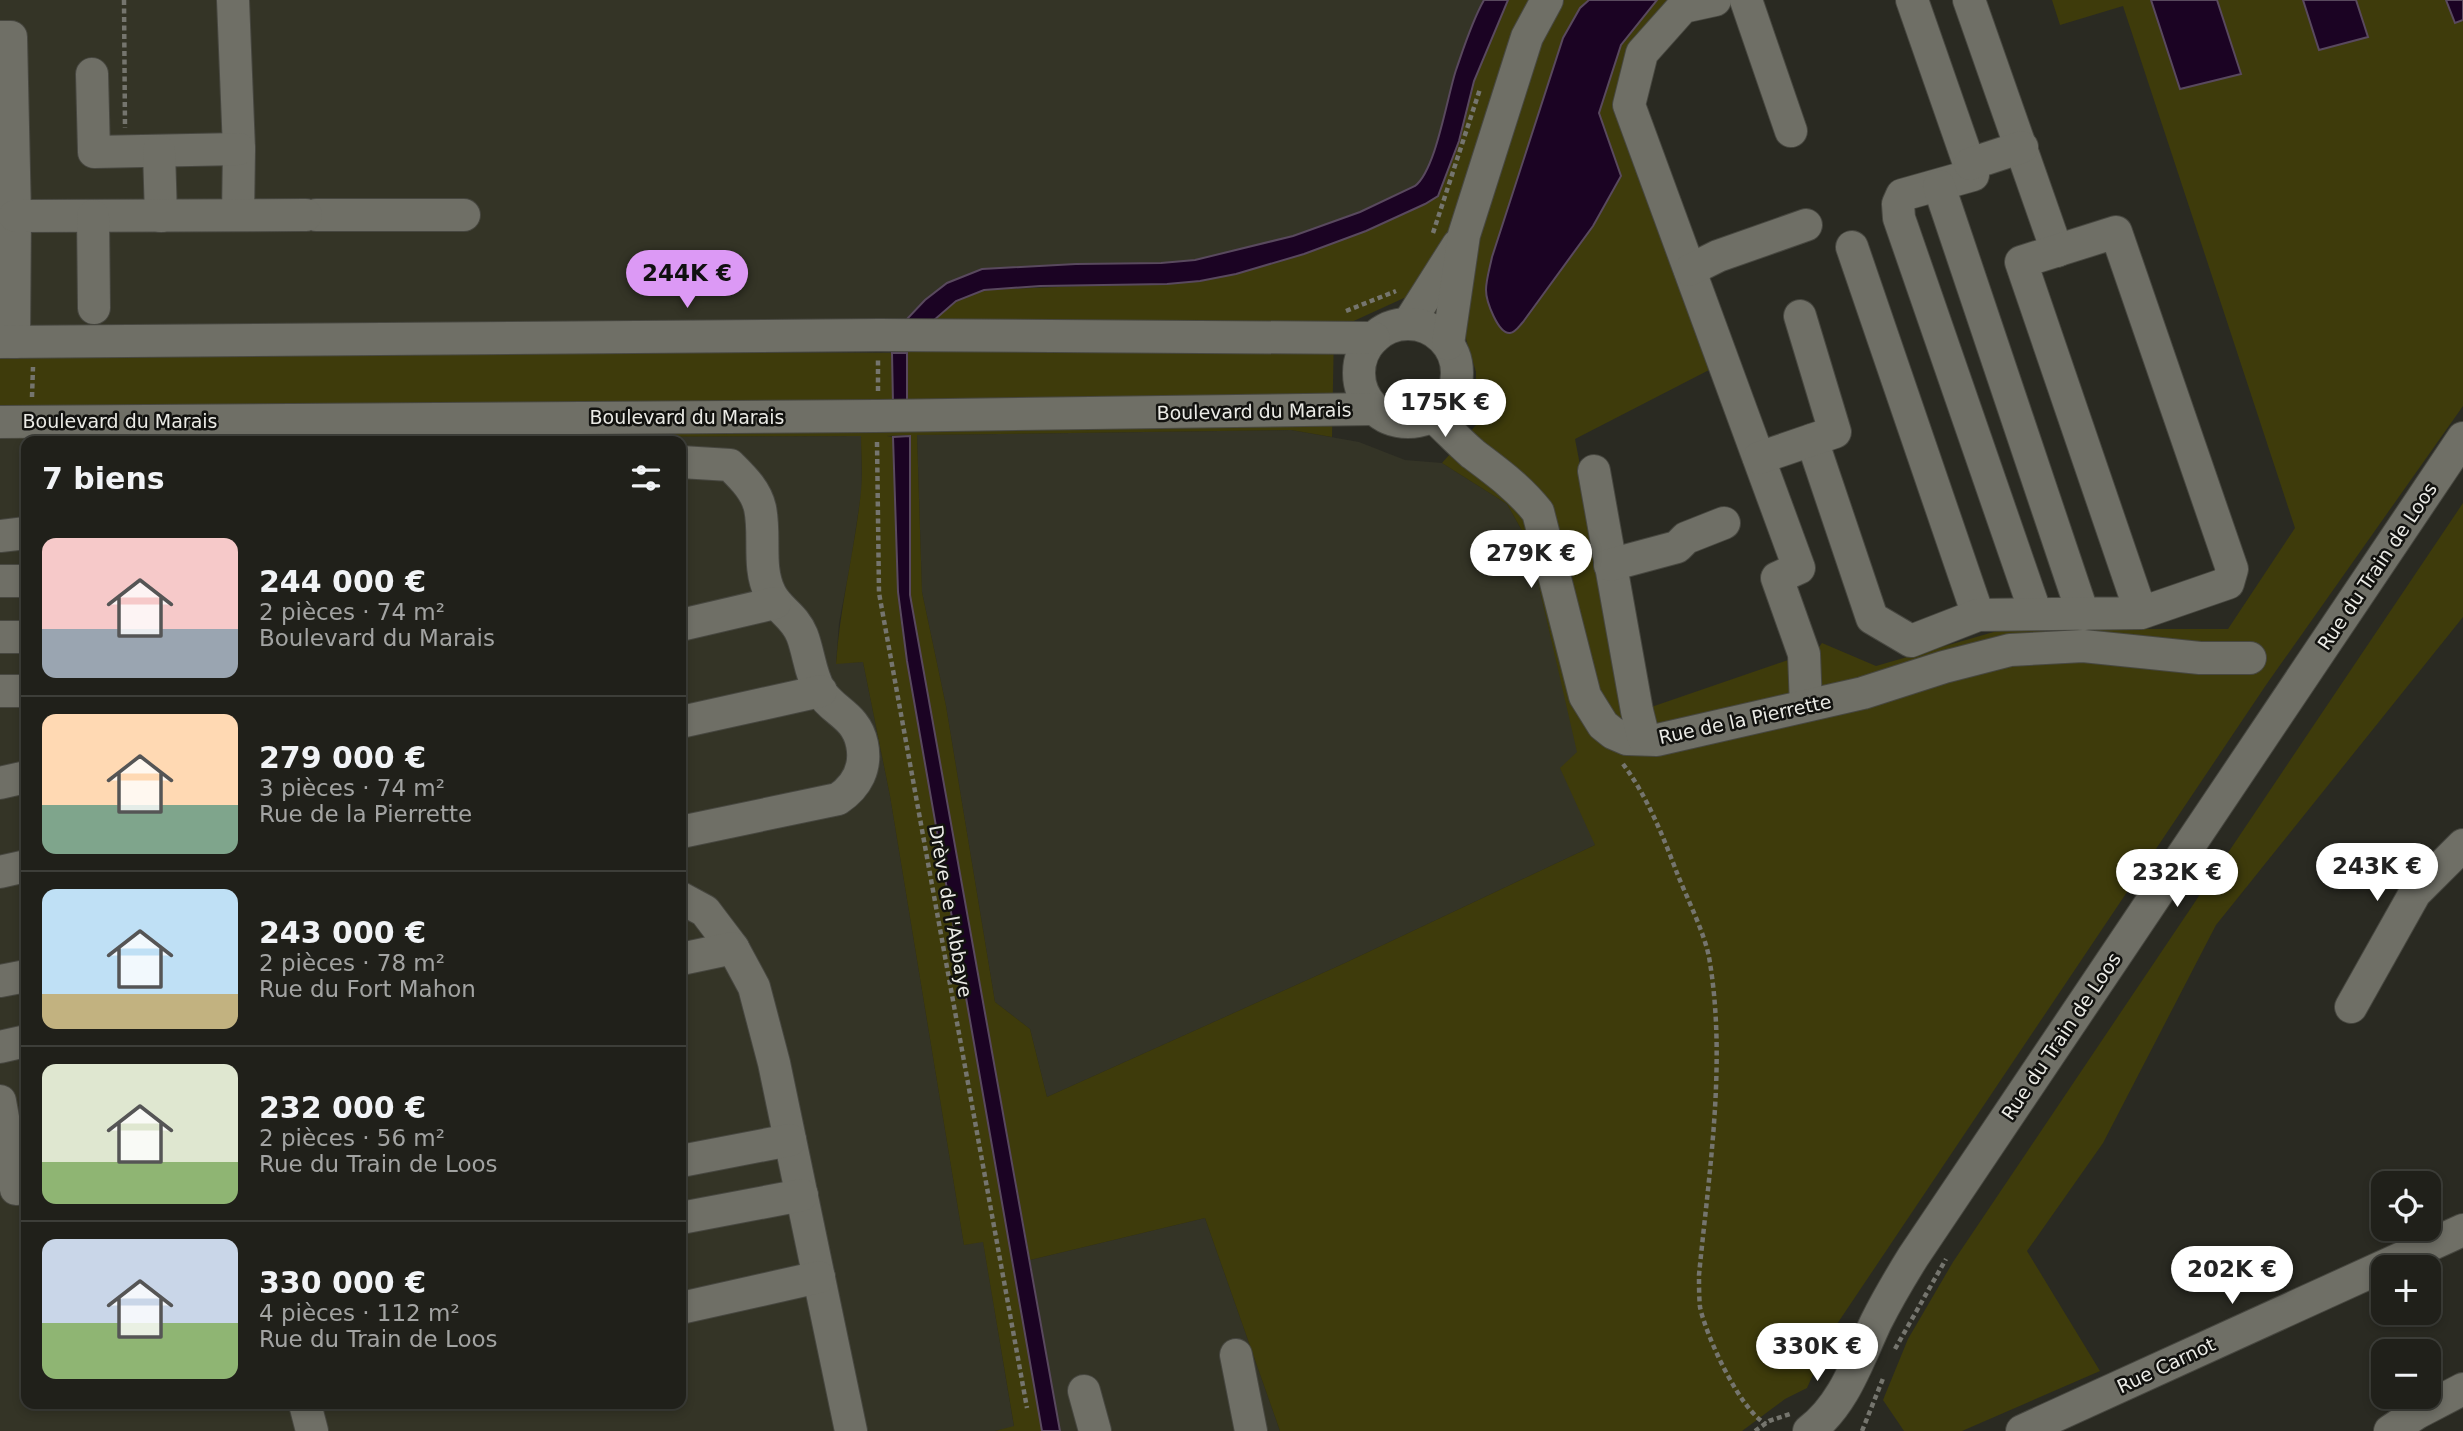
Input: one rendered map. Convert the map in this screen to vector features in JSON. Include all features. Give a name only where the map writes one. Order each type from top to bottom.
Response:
[{"type":"street","points":[[233,0],[239,149],[238,215]]},
{"type":"street","points":[[1448,344],[1464,235],[1527,37],[1547,0]]},
{"type":"street","points":[[1715,0],[1683,7],[1642,53],[1629,105],[1799,568],[1777,578],[1804,654],[1806,705]]},
{"type":"street","points":[[1746,0],[1791,131]]},
{"type":"street","points":[[1912,0],[1973,175],[1902,195],[1898,204],[1899,218],[2036,614]]},
{"type":"street","points":[[1969,0],[2057,251]]},
{"type":"street","points":[[5,37],[15,216],[16,342],[879,335],[1374,338]]},
{"type":"street","points":[[92,74],[94,152],[239,149]]},
{"type":"street","points":[[1970,164],[2022,147]]},
{"type":"street","points":[[159,150],[161,216]]},
{"type":"street","points":[[1939,186],[2082,614]]},
{"type":"street","points":[[15,216],[464,215]]},
{"type":"street","points":[[93,216],[93,308]]},
{"type":"street","points":[[1690,271],[1718,256],[1806,225]]},
{"type":"street","points":[[1812,440],[1872,618],[1911,641],[1978,615],[2141,613],[2228,583],[2232,569],[2116,233],[2021,262],[2141,613]]},
{"type":"street","points":[[1408,324],[1464,235]]},
{"type":"street","points":[[1852,247],[1978,615]]},
{"type":"street","points":[[1759,458],[1835,432],[1800,316]]},
{"type":"street","points":[[1408,324],[1431,330],[1448,344],[1456,359],[1458,375],[1454,391],[1446,405],[1433,416],[1419,422],[1388,418],[1374,409],[1360,382],[1360,365],[1364,351],[1374,338],[1384,330],[1408,324]]},
{"type":"street","name":"Boulevard du Marais","points":[[0,422],[96,431],[1374,409]]},
{"type":"street","name":"Rue de la Pierrette","points":[[1433,416],[1472,453],[1493,467],[1523,494],[1538,512],[1585,696],[1603,725],[1627,738],[1641,725],[1657,740],[1863,693],[1944,667],[2010,650],[2083,646],[2200,658],[2250,658]]},
{"type":"street","name":"Rue du Train de Loos","points":[[1809,1431],[1831,1409],[1913,1256],[2463,438]]},
{"type":"street","points":[[1985,465],[2028,451]]},
{"type":"street","points":[[686,462],[730,465],[748,482],[760,508],[763,567],[768,589],[775,603],[791,616],[802,635],[812,673],[821,691],[829,702],[849,716],[862,741],[864,759],[859,778],[849,791],[838,799],[686,831]]},
{"type":"street","points":[[1594,471],[1641,725]]},
{"type":"street","points":[[1610,565],[1677,547],[1686,538],[1724,523]]},
{"type":"street","points":[[0,536],[21,534]]},
{"type":"street","points":[[0,581],[21,581]]},
{"type":"street","points":[[686,624],[775,603]]},
{"type":"street","points":[[0,637],[21,637]]},
{"type":"street","points":[[0,691],[21,691]]},
{"type":"street","points":[[686,721],[821,691]]},
{"type":"street","points":[[0,783],[21,778]]},
{"type":"street","points":[[2351,1007],[2400,915],[2415,893],[2463,845]]},
{"type":"street","points":[[0,872],[21,867]]},
{"type":"street","points":[[686,901],[705,911],[733,948],[754,987],[774,1063],[851,1431]]},
{"type":"street","points":[[686,958],[733,948]]},
{"type":"street","points":[[0,981],[21,976]]},
{"type":"street","points":[[0,1047],[21,1042]]},
{"type":"street","points":[[0,1101],[16,1189]]},
{"type":"street","points":[[686,1160],[790,1140]]},
{"type":"street","points":[[686,1217],[802,1195]]},
{"type":"street","name":"Rue Carnot","points":[[2022,1431],[2463,1230]]},
{"type":"street","points":[[686,1307],[819,1278]]},
{"type":"street","points":[[1236,1355],[1251,1431]]},
{"type":"street","name":"Rue du Train de Loos","points":[[1847,1431],[1849,1401],[1858,1363]]},
{"type":"street","points":[[2390,1431],[2417,1413],[2463,1389]]},
{"type":"street","points":[[1084,1391],[1095,1431]]},
{"type":"street","points":[[307,1409],[312,1431]]},
{"type":"path","points":[[124,0],[125,151]]},
{"type":"path","points":[[1430,243],[1481,86]]},
{"type":"path","points":[[1337,316],[1400,289]]},
{"type":"path","name":"Drève de l'Abbaye","points":[[879,335],[879,593],[1027,1408]]},
{"type":"path","points":[[16,342],[46,428]]},
{"type":"path","points":[[1616,754],[1637,782],[1668,848],[1708,955],[1716,1035],[1716,1082],[1699,1275],[1700,1306],[1709,1338],[1726,1372],[1750,1410],[1766,1424]]},
{"type":"path","points":[[1862,1431],[1873,1402]]},
{"type":"shaded area","points":[[0,0],[1484,0],[1456,71],[1439,136],[1422,181],[1415,186],[1360,212],[1293,236],[1195,260],[982,269],[906,320],[892,353],[0,350]]},
{"type":"shaded area","points":[[1484,0],[1508,0],[1474,81],[1459,141],[1438,196],[1425,204],[1366,231],[1304,254],[1236,274],[1167,284],[1040,286],[984,290],[956,301],[933,321],[906,320],[925,300],[947,283],[982,269],[1195,260],[1293,236],[1360,212],[1415,186],[1422,178],[1435,149],[1456,70]]},
{"type":"shaded area","points":[[1508,0],[1679,0],[1618,102],[1711,369],[1575,439],[1628,715],[1817,650],[1822,643],[1876,666],[2004,629],[2228,629],[2295,528],[2123,6],[2060,25],[2052,0],[2463,0],[2463,406],[2266,685],[1833,1330],[1807,1388],[1785,1399],[1742,1431],[1280,1431],[1205,1218],[1030,1260],[910,595],[911,435],[887,436],[893,437],[901,623],[1042,1431],[995,1431],[1014,1426],[983,1242],[964,1245],[890,796],[863,662],[836,664],[861,491],[861,436],[21,436],[21,439],[0,439],[0,350],[892,353],[906,320],[933,321],[956,301],[984,290],[1200,281],[1236,274],[1304,254],[1366,231],[1425,204],[1459,141],[1474,81]],"holes":[[[1404,298],[1461,322],[1476,372],[1476,425],[1442,463],[1507,504],[1529,543],[1577,752],[1560,768],[1595,845],[1345,963],[1047,1097],[1030,1029],[995,1002],[946,706],[922,592],[917,435],[1291,430],[1332,437],[1334,330]]]},
{"type":"shaded area","points":[[1589,0],[1657,0],[1621,45],[1599,113],[1621,176],[1593,226],[1523,322],[1510,333],[1497,323],[1488,302],[1486,286],[1492,257],[1563,38],[1580,8]]},
{"type":"shaded area","points":[[2151,0],[2217,0],[2241,74],[2180,89]]},
{"type":"shaded area","points":[[2303,0],[2356,0],[2368,37],[2319,50]]},
{"type":"shaded area","points":[[2446,0],[2463,0],[2463,20],[2455,23]]},
{"type":"shaded area","points":[[892,353],[907,353],[907,404],[893,404]]},
{"type":"shaded area","points":[[1291,430],[1359,442],[1405,460],[1442,463],[1507,504],[1529,543],[1578,753],[1595,845],[1345,963],[1047,1097],[1030,1029],[995,1002],[946,706],[922,592],[917,435]]},
{"type":"shaded area","points":[[861,436],[862,488],[839,623],[836,663],[863,662],[890,796],[964,1245],[983,1241],[1014,1427],[995,1431],[0,1431],[0,439],[21,439],[21,1409],[686,1409],[686,437]]},
{"type":"shaded area","points":[[910,436],[910,595],[1060,1431],[1042,1431],[907,661],[898,592],[893,437]]},
{"type":"shaded area","points":[[2463,503],[2463,617],[2216,925],[2103,1143],[2027,1251],[2100,1371],[1962,1431],[1904,1431],[1883,1400],[1908,1339],[1953,1262]]},
{"type":"shaded area","points":[[1205,1218],[1280,1431],[1060,1431],[1030,1260]]}]
